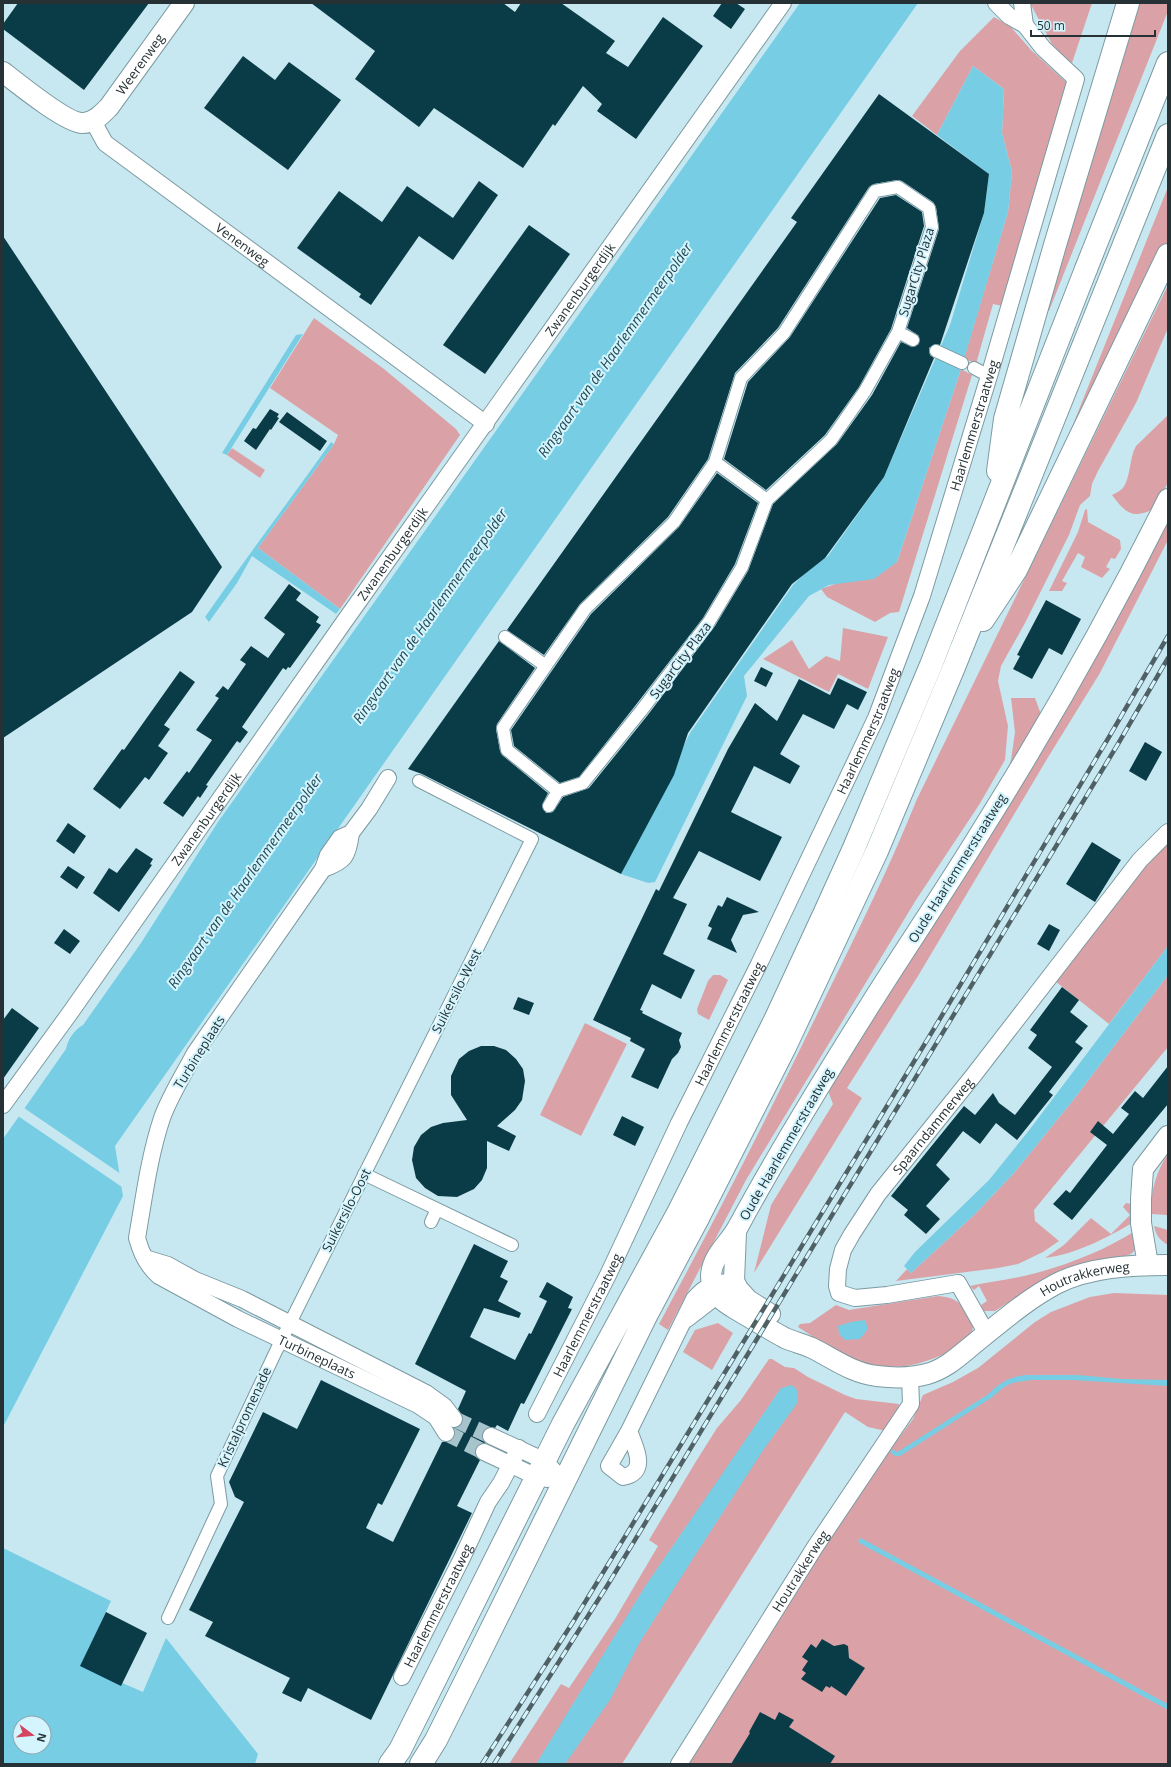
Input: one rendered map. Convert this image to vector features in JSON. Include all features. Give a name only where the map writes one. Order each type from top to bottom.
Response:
[{"type":"main road","points":[[993,506],[1005,419],[1055,245],[1128,3]]},
{"type":"main road","points":[[390,1764],[400,1750],[575,1402],[650,1265],[705,1159],[775,1020],[854,848],[931,665],[1168,63]]},
{"type":"main road","points":[[421,1764],[436,1740],[645,1318],[785,1048],[873,858],[954,667],[1168,136]]},
{"type":"main road","points":[[954,667],[1016,570],[1168,254]]},
{"type":"street","name":"Weerenweg","points":[[93,121],[109,107],[184,3]]},
{"type":"street","name":"Zwanenburgerdijk","points":[[3,1105],[70,1013],[340,628],[783,3]]},
{"type":"street","name":"Haarlemmerstraatweg","points":[[537,1414],[608,1274],[673,1137],[769,943],[876,718],[922,596],[989,376],[1076,79],[1043,48],[1025,26],[1009,16],[996,3]]},
{"type":"street","points":[[1022,3],[1025,26]]},
{"type":"street","points":[[3,72],[74,122],[83,123],[93,121]]},
{"type":"street","name":"Venenweg","points":[[93,121],[105,143],[486,424]]},
{"type":"street","name":"SugarCity Plaza","points":[[898,187],[928,208],[932,227],[898,332],[865,391],[831,440],[767,500],[742,567],[709,622],[641,711],[583,783],[558,790],[507,750],[503,728],[585,609],[674,522],[715,462],[741,378],[784,333],[875,191],[898,187]]},
{"type":"street","points":[[898,332],[913,340]]},
{"type":"street","points":[[936,351],[962,363]]},
{"type":"street","points":[[974,368],[989,376]]},
{"type":"street","points":[[715,462],[767,500]]},
{"type":"street","name":"Oude Haarlemmerstraatweg","points":[[715,1290],[711,1275],[714,1262],[722,1248],[736,1232],[765,1177],[823,1080],[981,832],[1048,722],[1168,499]]},
{"type":"street","points":[[505,637],[546,666]]},
{"type":"street","name":"Turbineplaats","points":[[388,778],[369,809],[351,833],[349,849],[340,863],[323,869],[195,1053],[162,1118],[149,1169],[137,1238],[144,1258],[151,1269],[159,1276],[238,1319],[279,1344],[418,1405],[436,1417],[446,1433]]},
{"type":"street","name":"Suikersilo-West","points":[[403,1096],[535,834],[419,781]]},
{"type":"street","points":[[549,806],[558,790]]},
{"type":"street","name":"Spaarndammerweg","points":[[987,1334],[958,1283],[886,1295],[855,1298],[839,1293],[837,1286],[838,1269],[843,1250],[878,1194],[973,1076],[1140,860],[1168,832]]},
{"type":"street","name":"Suikersilo-Oost","points":[[279,1344],[403,1096]]},
{"type":"street","name":"Houtrakkerweg","points":[[715,1290],[729,1305],[788,1340],[811,1348],[854,1371],[878,1376],[910,1376],[928,1373],[950,1363],[1029,1300],[1059,1282],[1085,1273],[1148,1265],[1141,1223],[1143,1168],[1168,1136]]},
{"type":"street","points":[[364,1174],[512,1245]]},
{"type":"street","points":[[431,1222],[437,1209]]},
{"type":"street","name":"Oude Haarlemmerstraatweg","points":[[734,1281],[736,1232]]},
{"type":"street","name":"Turbineplaats","points":[[144,1258],[168,1265],[195,1280],[242,1300],[426,1393],[444,1406],[454,1418]]},
{"type":"street","points":[[1148,1265],[1168,1265]]},
{"type":"street","points":[[629,1431],[638,1457],[637,1471],[630,1476],[623,1477],[609,1466],[629,1431],[684,1322],[703,1305],[715,1290],[734,1281]]},
{"type":"street","name":"Houtrakkerweg","points":[[734,1281],[738,1289],[748,1300],[794,1330],[811,1348]]},
{"type":"street","name":"Kristalpromenade","points":[[168,1618],[221,1504],[216,1476],[279,1344]]},
{"type":"street","name":"Houtrakkerweg","points":[[679,1764],[815,1547],[911,1404],[910,1376]]},
{"type":"street","points":[[491,1436],[518,1448],[541,1469],[564,1482]]},
{"type":"street","name":"Haarlemmerstraatweg","points":[[402,1677],[462,1558],[488,1502],[501,1483],[518,1448]]},
{"type":"street","points":[[484,1452],[510,1464],[541,1469]]},
{"type":"shaded area","points":[[1030,3],[1092,3],[1072,63],[1052,44]]},
{"type":"shaded area","points":[[1135,3],[1168,3],[1168,11],[1049,311],[1046,309]]},
{"type":"shaded area","points":[[994,17],[1010,26],[1031,50],[1067,83],[1002,306],[993,304],[976,364],[964,358],[1008,212],[1012,172],[1002,133],[1004,89],[973,66],[937,135],[912,116],[960,51]]},
{"type":"shaded area","points":[[1168,187],[1168,243],[1121,340],[1062,452]]},
{"type":"shaded area","points":[[1168,285],[1168,328],[1136,403],[1098,471],[1092,484],[1090,496],[1080,505],[1069,535],[1025,623],[1001,666],[998,681],[1008,726],[1005,760],[979,805],[916,900],[746,1180],[668,1330],[659,1324],[765,1120],[806,1037],[896,849],[917,799]]},
{"type":"shaded area","points":[[314,318],[384,369],[456,429],[460,435],[340,609],[258,548],[334,444],[338,435],[270,388]]},
{"type":"shaded area","points":[[961,369],[972,375],[899,612],[890,613],[875,622],[827,597],[821,589],[897,562]]},
{"type":"shaded area","points":[[1168,415],[1168,482],[1156,508],[1136,514],[1126,511],[1112,495],[1122,489],[1126,484],[1132,456],[1136,446]]},
{"type":"shaded area","points":[[232,448],[265,470],[260,478],[227,455]]},
{"type":"shaded area","points":[[1087,509],[1088,522],[1120,540],[1121,549],[1115,559],[1111,558],[1106,567],[1110,569],[1102,578],[1081,567],[1085,557],[1078,553],[1062,581],[1067,583],[1062,591],[1049,591],[1078,532],[1085,510]]},
{"type":"shaded area","points":[[1168,519],[1168,540],[1100,673],[918,976],[847,1088],[862,1098],[754,1273],[771,1205],[833,1104],[828,1091]]},
{"type":"shaded area","points":[[843,628],[888,637],[868,689],[838,674],[829,692],[763,659],[792,640],[809,669],[826,656],[840,661]]},
{"type":"shaded area","points":[[1011,698],[1035,698],[1042,717],[1001,787],[1011,760],[1015,732]]},
{"type":"shaded area","points":[[1168,839],[1168,946],[1109,1024],[1055,981],[1141,869]]},
{"type":"shaded area","points":[[713,975],[720,975],[728,980],[709,1020],[698,1014],[697,1009],[708,981]]},
{"type":"shaded area","points":[[1168,975],[1168,1047],[1034,1210],[1035,1221],[1059,1241],[1043,1252],[1018,1264],[998,1268],[896,1281],[907,1269],[911,1273],[974,1215],[1014,1173],[1074,1099]]},
{"type":"shaded area","points":[[585,1023],[627,1044],[581,1136],[540,1115]]},
{"type":"shaded area","points":[[1168,1154],[1168,1215],[1151,1214],[1153,1191],[1157,1175]]},
{"type":"shaded area","points":[[1126,1203],[1131,1204],[1134,1222],[1102,1239],[1080,1249],[1045,1258],[1064,1245],[1091,1218],[1111,1234],[1130,1215],[1123,1207]]},
{"type":"shaded area","points":[[1154,1226],[1168,1230],[1168,1245],[1159,1237]]},
{"type":"shaded area","points":[[1135,1231],[1136,1249],[1131,1254],[1030,1288],[995,1311],[984,1311],[981,1305],[987,1301],[979,1286],[974,1290],[970,1286],[1038,1273],[1096,1252]]},
{"type":"shaded area","points":[[1114,1293],[1168,1295],[1168,1764],[684,1764],[815,1558],[913,1419],[923,1395],[953,1382],[978,1368],[1035,1322],[1051,1312],[1090,1297]]},
{"type":"shaded area","points":[[938,1296],[951,1298],[960,1304],[971,1319],[973,1327],[970,1334],[964,1341],[955,1348],[945,1354],[913,1365],[888,1367],[860,1361],[828,1346],[798,1327],[800,1324],[810,1323],[836,1305],[849,1310]]},
{"type":"shaded area","points":[[718,1323],[733,1333],[712,1370],[683,1352],[695,1330]]},
{"type":"shaded area","points":[[769,1359],[772,1359],[785,1367],[794,1368],[808,1377],[856,1399],[899,1404],[898,1412],[886,1431],[868,1427],[845,1412],[622,1764],[509,1764],[561,1684],[569,1688],[615,1619],[658,1546],[649,1540],[717,1428],[741,1400]]},
{"type":"water","name":"Ringvaart van de Haarlemmermeerpolder","points":[[800,3],[918,3],[115,1146],[123,1196],[3,1427],[3,1139],[66,1049],[72,1035],[83,1025],[141,943],[218,822]]},
{"type":"water","points":[[973,66],[1004,89],[1002,133],[1012,172],[1008,212],[961,369],[897,562],[874,579],[829,585],[809,596],[744,676],[747,696],[655,882],[648,883],[621,874],[690,733],[793,585],[806,572],[828,556],[884,477],[950,325],[984,213],[989,174],[937,135]]},
{"type":"water","points":[[303,334],[227,455],[222,453],[296,335]]},
{"type":"water","points":[[331,442],[334,444],[258,548],[340,609],[336,614],[252,556],[237,583],[209,622],[205,617]]},
{"type":"water","points":[[1168,946],[1168,975],[1074,1099],[1014,1173],[974,1215],[911,1273],[904,1266],[915,1252],[989,1180],[1030,1129]]},
{"type":"water","points":[[865,1320],[868,1329],[860,1339],[845,1340],[839,1334],[838,1326]]},
{"type":"water","points":[[1026,1375],[1078,1375],[1122,1379],[1168,1380],[1168,1386],[1072,1380],[1031,1380],[1012,1383],[900,1456],[895,1456],[890,1452],[893,1449],[896,1452],[899,1451],[987,1395],[1005,1381],[1014,1377]]},
{"type":"water","points":[[792,1385],[798,1391],[798,1402],[764,1449],[640,1642],[610,1700],[565,1764],[536,1764],[646,1585],[781,1388]]},
{"type":"water","points":[[3,1548],[111,1601],[81,1665],[143,1692],[166,1638],[258,1754],[255,1764],[3,1764]]},
{"type":"pier","points":[[24,1108],[121,1174],[124,1190],[122,1187],[18,1116]]},
{"type":"building","points":[[18,3],[149,3],[84,90],[3,29],[3,24]]},
{"type":"building","points":[[311,3],[503,3],[515,12],[521,3],[561,3],[615,41],[606,53],[628,67],[663,17],[703,46],[636,139],[597,111],[602,104],[583,86],[555,126],[553,124],[523,168],[434,108],[419,127],[355,79],[375,51]]},
{"type":"building","points":[[722,3],[736,3],[745,9],[731,29],[713,16]]},
{"type":"building","points":[[243,56],[275,80],[289,62],[341,100],[288,170],[204,108]]},
{"type":"building","points":[[879,94],[989,174],[984,213],[940,345],[935,344],[929,348],[930,355],[934,358],[884,477],[825,558],[792,584],[688,733],[674,775],[621,874],[422,774],[408,769],[499,641],[535,668],[497,724],[496,729],[502,755],[548,793],[542,805],[546,813],[553,812],[563,797],[589,788],[647,716],[715,626],[748,571],[773,504],[837,444],[872,395],[901,342],[913,347],[919,344],[919,336],[907,328],[939,229],[936,207],[933,202],[902,181],[897,180],[874,184],[869,187],[778,328],[735,373],[708,459],[668,517],[580,604],[544,655],[507,630],[797,222],[791,218]]},
{"type":"building","points":[[479,181],[498,195],[453,260],[419,236],[371,305],[359,297],[361,294],[297,248],[339,191],[382,222],[407,186],[453,218]]},
{"type":"building","points":[[896,195],[922,212],[924,226],[891,329],[859,387],[825,435],[766,490],[724,459],[748,382],[790,337],[880,198]]},
{"type":"building","points":[[529,225],[570,254],[485,374],[443,345]]},
{"type":"building","points":[[3,236],[222,567],[192,612],[3,738]]},
{"type":"building","points":[[270,409],[279,414],[277,417],[279,418],[256,450],[244,441],[253,428],[256,429]]},
{"type":"building","points":[[287,412],[327,441],[320,451],[279,422]]},
{"type":"building","points":[[717,473],[758,503],[735,564],[703,618],[579,777],[560,783],[514,746],[511,730],[591,614],[679,527]]},
{"type":"building","points":[[289,584],[301,593],[296,600],[319,617],[316,622],[321,625],[290,668],[288,667],[286,670],[283,668],[242,727],[248,732],[240,743],[237,741],[206,785],[208,786],[200,798],[198,796],[183,817],[163,803],[187,771],[189,773],[212,740],[196,730],[219,698],[215,696],[223,686],[228,690],[246,664],[240,660],[251,646],[268,658],[285,634],[264,618]]},
{"type":"building","points":[[1046,600],[1081,619],[1062,655],[1049,648],[1032,679],[1013,669],[1020,656],[1017,655]]},
{"type":"building","points":[[761,667],[773,673],[766,687],[754,681]]},
{"type":"building","points":[[180,671],[195,682],[164,725],[170,729],[158,746],[168,753],[149,780],[145,777],[120,809],[93,789],[122,749],[124,750]]},
{"type":"building","points":[[838,678],[867,692],[858,710],[847,704],[834,729],[803,714],[780,754],[800,766],[790,784],[754,766],[731,812],[782,837],[760,881],[699,851],[673,898],[687,904],[663,954],[695,970],[681,999],[652,984],[640,1010],[643,1011],[642,1013],[682,1033],[679,1040],[681,1047],[672,1059],[658,1089],[631,1077],[645,1049],[630,1041],[631,1038],[593,1020],[656,889],[659,891],[728,749],[755,703],[777,721],[799,679],[830,695]]},
{"type":"building","points":[[1145,742],[1162,752],[1146,781],[1129,771]]},
{"type":"building","points":[[68,823],[86,836],[74,854],[56,841]]},
{"type":"building","points":[[1092,842],[1121,860],[1095,902],[1066,884]]},
{"type":"building","points":[[136,848],[153,859],[150,864],[152,865],[119,912],[93,893],[109,868],[117,873]]},
{"type":"building","points":[[68,866],[85,877],[77,889],[60,877]]},
{"type":"building","points":[[727,897],[759,912],[743,915],[731,940],[737,953],[707,939],[712,928],[708,926],[718,905],[722,907]]},
{"type":"building","points":[[1049,924],[1060,930],[1049,951],[1037,944]]},
{"type":"building","points":[[64,929],[80,941],[70,954],[54,943]]},
{"type":"building","points":[[1062,987],[1079,1000],[1070,1012],[1088,1026],[1075,1042],[1083,1048],[1049,1092],[1053,1095],[1017,1140],[996,1123],[980,1144],[963,1131],[936,1165],[950,1179],[926,1206],[940,1219],[926,1234],[904,1215],[908,1210],[891,1196],[964,1106],[975,1115],[993,1093],[999,1103],[1015,1115],[1052,1067],[1028,1048],[1037,1035],[1030,1030]]},
{"type":"building","points":[[518,997],[534,1003],[529,1015],[513,1009]]},
{"type":"building","points":[[12,1008],[39,1028],[3,1079],[3,1020]]},
{"type":"building","points":[[481,1046],[494,1046],[506,1050],[516,1059],[523,1069],[525,1081],[522,1100],[515,1110],[497,1126],[516,1136],[509,1151],[487,1141],[487,1168],[482,1180],[474,1189],[457,1197],[438,1196],[425,1188],[416,1178],[412,1160],[414,1147],[421,1135],[431,1127],[443,1123],[467,1120],[451,1095],[451,1076],[459,1059],[469,1051]]},
{"type":"building","points":[[1168,1066],[1168,1104],[1072,1220],[1053,1204],[1066,1190],[1070,1193],[1107,1145],[1090,1132],[1098,1121],[1113,1134],[1129,1114],[1121,1108],[1135,1091],[1143,1098]]},
{"type":"building","points":[[622,1116],[644,1127],[635,1146],[613,1135]]},
{"type":"building","points":[[474,1244],[508,1261],[500,1277],[508,1281],[498,1301],[521,1313],[519,1318],[484,1308],[470,1337],[515,1360],[529,1333],[531,1334],[547,1301],[539,1297],[547,1282],[573,1297],[568,1308],[572,1309],[524,1404],[521,1403],[508,1431],[497,1425],[495,1428],[490,1427],[483,1432],[482,1437],[485,1443],[478,1444],[475,1452],[476,1457],[480,1460],[457,1506],[472,1513],[371,1720],[308,1688],[301,1702],[282,1693],[290,1678],[205,1636],[213,1622],[189,1610],[244,1502],[235,1497],[229,1482],[263,1412],[297,1429],[321,1380],[420,1429],[382,1505],[378,1503],[366,1528],[393,1542],[442,1442],[451,1441],[455,1437],[454,1428],[459,1427],[463,1422],[463,1417],[458,1409],[466,1391],[415,1364]]},
{"type":"building","points":[[106,1612],[147,1633],[121,1686],[80,1666]]},
{"type":"building","points":[[822,1639],[834,1646],[844,1644],[848,1646],[849,1658],[865,1668],[846,1696],[831,1686],[830,1688],[826,1686],[822,1692],[801,1679],[806,1673],[802,1670],[808,1661],[802,1657],[811,1644],[816,1648]]},
{"type":"building","points":[[760,1712],[775,1720],[779,1712],[794,1720],[789,1727],[835,1756],[830,1764],[731,1764],[750,1733],[749,1732]]},
{"type":"waterway","points":[[861,1541],[1168,1707]]},
{"type":"tunnel","points":[[454,1419],[491,1436]]},
{"type":"tunnel","points":[[446,1433],[484,1452]]},
{"type":"railway","points":[[482,1764],[573,1622],[932,1032],[1168,636]]},
{"type":"railway","points":[[494,1764],[607,1586],[1118,744],[1168,658]]}]
